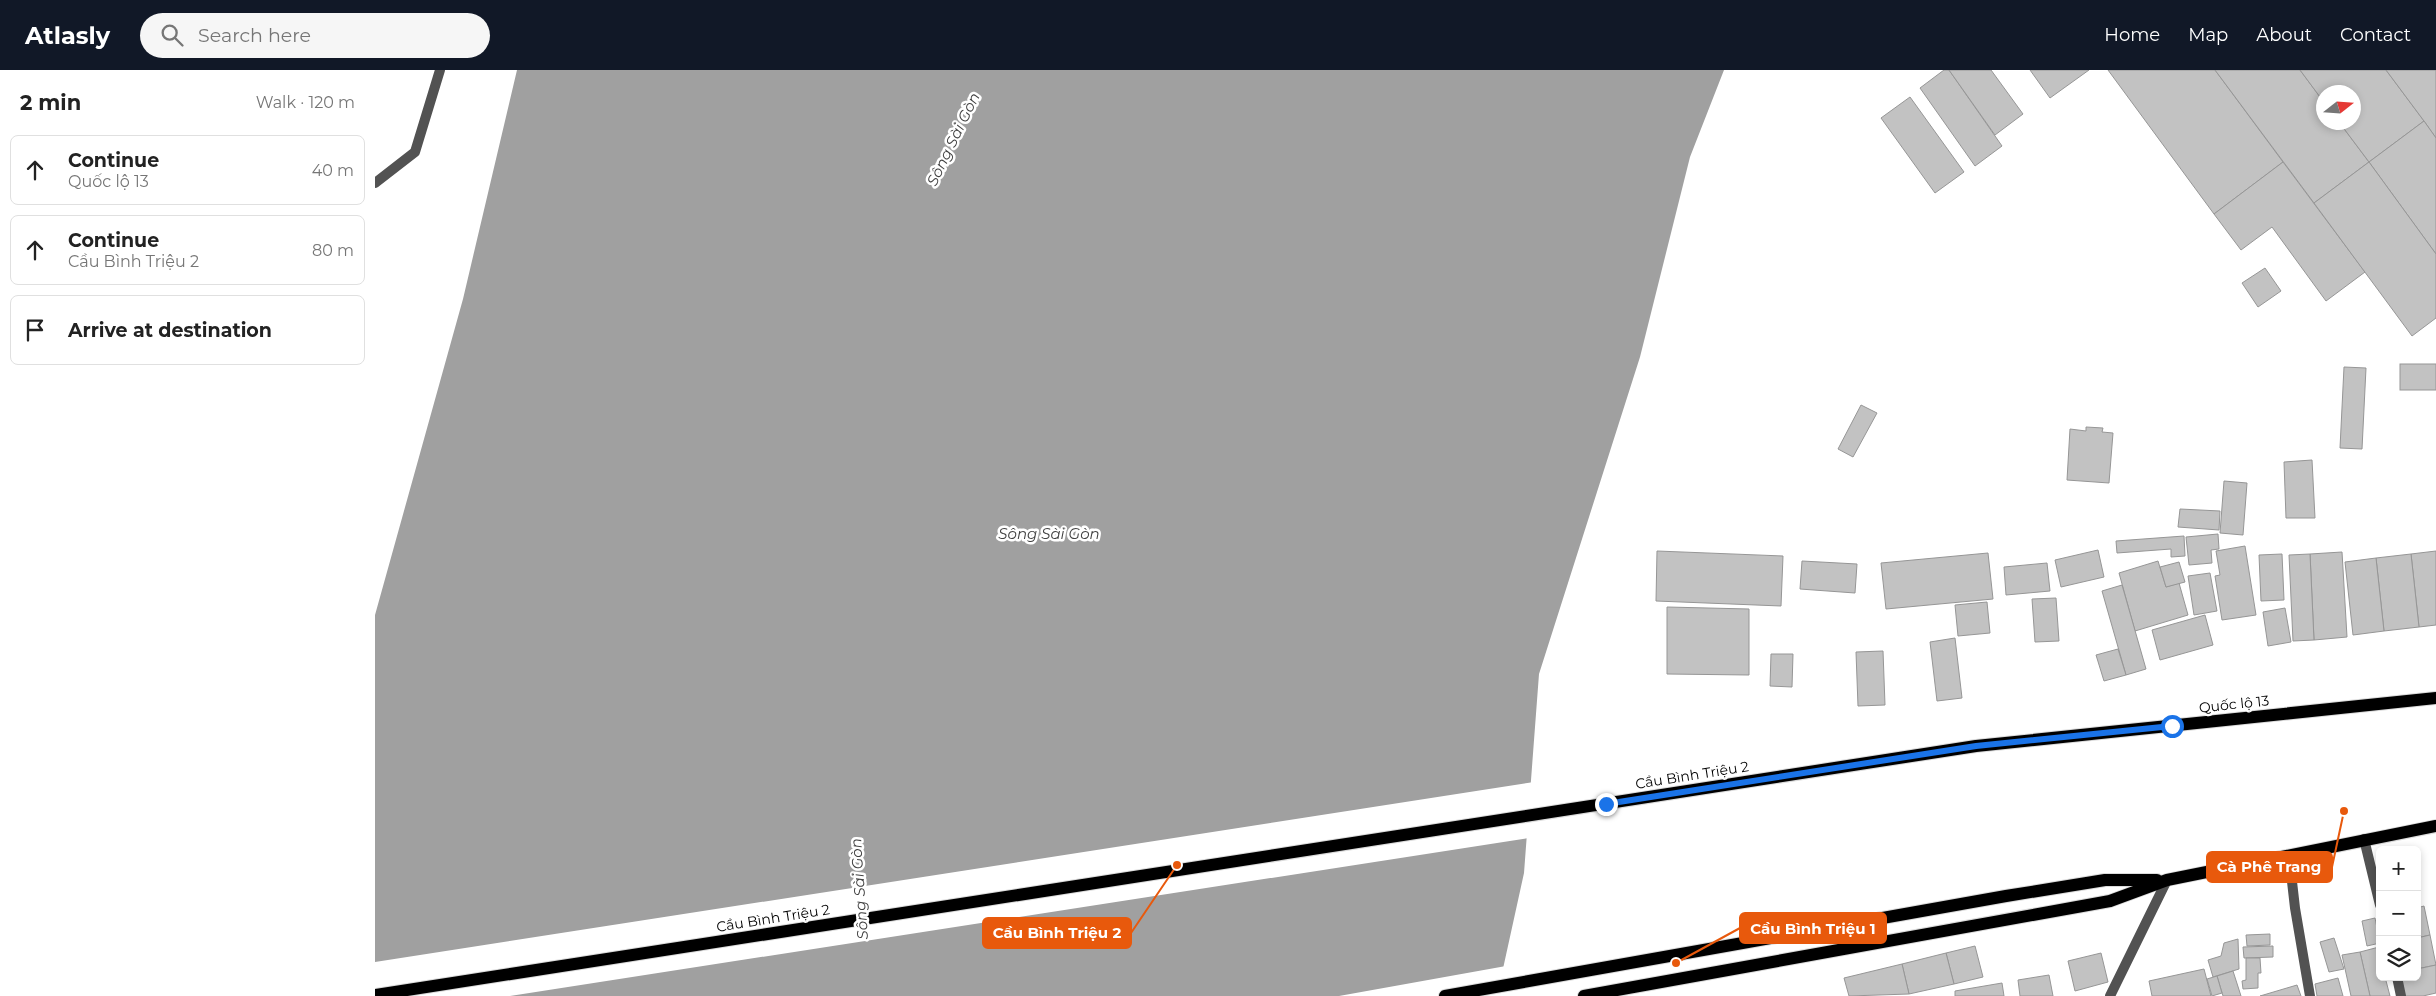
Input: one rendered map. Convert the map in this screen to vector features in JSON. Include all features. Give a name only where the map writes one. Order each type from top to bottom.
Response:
[{"type":"main road","name":"Quốc lộ 13","points":[[1976,746],[2436,698]]},
{"type":"main road","name":"Cầu Bình Triệu 2","points":[[375,996],[1976,746]]},
{"type":"main road","points":[[1583,996],[2110,901],[2167,880],[2436,826]]},
{"type":"main road","points":[[1445,996],[2105,880],[2167,880]]},
{"type":"street","points":[[375,183],[415,152],[440,70]]},
{"type":"street","points":[[2364,839],[2377,891]]},
{"type":"street","points":[[2289,854],[2295,908],[2310,996]]},
{"type":"street","points":[[2110,996],[2167,880]]},
{"type":"street","points":[[2398,981],[2401,996]]},
{"type":"water","name":"Sông Sài Gòn","points":[[517,70],[1724,70],[1690,157],[1640,357],[1539,674],[1524,873],[1497,996],[375,996],[375,615],[463,299]]},
{"type":"pier","points":[[1534,782],[1529,838],[510,996],[375,996],[375,962]]},
{"type":"pier","points":[[1506,966],[1500,996],[1339,996]]},
{"type":"building","points":[[1944,70],[1949,70],[2002,146],[1975,166],[1920,88]]},
{"type":"building","points":[[1949,70],[1991,70],[2023,114],[1995,135]]},
{"type":"building","points":[[2030,70],[2089,70],[2050,98]]},
{"type":"building","points":[[2108,70],[2215,70],[2283,162],[2214,214]]},
{"type":"building","points":[[2215,70],[2300,70],[2316,92],[2316,130],[2345,130],[2369,162],[2314,203]]},
{"type":"building","points":[[2300,70],[2386,70],[2424,121],[2369,162],[2345,130],[2361,130],[2361,85],[2316,85],[2316,92]]},
{"type":"building","points":[[2386,70],[2436,70],[2436,138],[2424,121]]},
{"type":"building","points":[[1910,97],[1964,172],[1935,193],[1881,118]]},
{"type":"building","points":[[2424,121],[2436,138],[2436,254],[2369,162]]},
{"type":"building","points":[[2283,162],[2365,272],[2326,301],[2272,227],[2241,250],[2214,214]]},
{"type":"building","points":[[2369,162],[2436,254],[2436,318],[2412,336],[2314,203]]},
{"type":"building","points":[[2265,268],[2281,291],[2258,307],[2242,283]]},
{"type":"building","points":[[2400,364],[2436,364],[2436,390],[2400,390]]},
{"type":"building","points":[[2344,367],[2366,368],[2362,449],[2340,448]]},
{"type":"building","points":[[1861,405],[1877,413],[1853,457],[1838,449]]},
{"type":"building","points":[[2086,427],[2103,428],[2102,432],[2113,433],[2109,483],[2067,480],[2070,429],[2086,431]]},
{"type":"building","points":[[2312,460],[2315,518],[2286,518],[2284,462]]},
{"type":"building","points":[[2224,481],[2247,483],[2243,535],[2220,533]]},
{"type":"building","points":[[2180,509],[2220,511],[2219,530],[2178,527]]},
{"type":"building","points":[[2218,534],[2219,549],[2211,550],[2212,563],[2189,565],[2186,537]]},
{"type":"building","points":[[2184,536],[2185,556],[2171,557],[2171,549],[2117,553],[2116,541]]},
{"type":"building","points":[[2245,546],[2256,615],[2222,620],[2215,576],[2220,575],[2216,551]]},
{"type":"building","points":[[2098,550],[2104,577],[2061,587],[2055,560]]},
{"type":"building","points":[[1657,551],[1783,556],[1781,606],[1656,601]]},
{"type":"building","points":[[2436,551],[2436,625],[2419,627],[2411,554]]},
{"type":"building","points":[[2342,552],[2347,637],[2314,640],[2310,554]]},
{"type":"building","points":[[1988,553],[1993,599],[1886,609],[1881,563]]},
{"type":"building","points":[[2282,554],[2284,600],[2261,601],[2259,555]]},
{"type":"building","points":[[2310,554],[2314,640],[2293,641],[2289,555]]},
{"type":"building","points":[[2411,554],[2419,627],[2384,631],[2376,558]]},
{"type":"building","points":[[2376,558],[2384,631],[2353,635],[2345,562]]},
{"type":"building","points":[[1802,561],[1857,564],[1855,593],[1800,589]]},
{"type":"building","points":[[2158,561],[2166,587],[2179,583],[2188,615],[2135,631],[2119,573]]},
{"type":"building","points":[[2179,562],[2185,582],[2166,587],[2160,567]]},
{"type":"building","points":[[2047,563],[2050,591],[2006,595],[2004,567]]},
{"type":"building","points":[[2210,573],[2217,611],[2194,615],[2188,576]]},
{"type":"building","points":[[2122,585],[2146,669],[2126,675],[2102,591]]},
{"type":"building","points":[[2056,598],[2059,641],[2035,642],[2032,599]]},
{"type":"building","points":[[1987,602],[1990,633],[1958,636],[1955,605]]},
{"type":"building","points":[[1667,607],[1749,609],[1749,675],[1667,674]]},
{"type":"building","points":[[2285,608],[2291,642],[2268,646],[2263,612]]},
{"type":"building","points":[[2205,615],[2213,645],[2160,660],[2152,630]]},
{"type":"building","points":[[1955,638],[1962,698],[1937,701],[1930,642]]},
{"type":"building","points":[[2118,649],[2126,675],[2104,681],[2096,655]]},
{"type":"building","points":[[1883,651],[1885,705],[1858,706],[1856,652]]},
{"type":"building","points":[[1771,654],[1793,654],[1792,687],[1770,686]]},
{"type":"building","points":[[2424,906],[2430,935],[2421,937],[2421,936],[2421,907]]},
{"type":"building","points":[[2375,918],[2376,944],[2367,946],[2362,921]]},
{"type":"building","points":[[2270,934],[2270,945],[2247,946],[2246,935]]},
{"type":"building","points":[[2430,935],[2436,965],[2421,968],[2421,937]]},
{"type":"building","points":[[2334,938],[2344,969],[2329,972],[2320,942]]},
{"type":"building","points":[[2238,939],[2239,969],[2213,977],[2208,960],[2221,956],[2224,943]]},
{"type":"building","points":[[1975,946],[1983,977],[1954,984],[1946,953]]},
{"type":"building","points":[[2273,946],[2273,957],[2244,958],[2243,947]]},
{"type":"building","points":[[2376,948],[2376,981],[2386,981],[2390,996],[2370,996],[2360,952]]},
{"type":"building","points":[[2360,952],[2370,996],[2351,996],[2342,955]]},
{"type":"building","points":[[1946,953],[1954,984],[1909,994],[1902,964]]},
{"type":"building","points":[[2101,953],[2108,982],[2075,991],[2068,961]]},
{"type":"building","points":[[2246,958],[2260,958],[2261,973],[2258,973],[2258,988],[2243,989],[2242,981],[2246,980]]},
{"type":"building","points":[[1902,964],[1909,994],[1849,996],[1844,978]]},
{"type":"building","points":[[2436,965],[2436,993],[2423,996],[2402,996],[2400,981],[2421,981],[2421,968]]},
{"type":"building","points":[[2204,969],[2211,996],[2152,996],[2149,981]]},
{"type":"building","points":[[2233,971],[2241,996],[2223,996],[2217,976]]},
{"type":"building","points":[[2049,975],[2053,996],[2020,996],[2018,980]]},
{"type":"building","points":[[2217,976],[2222,993],[2212,996],[2207,979]]},
{"type":"building","points":[[2338,978],[2343,996],[2317,996],[2315,984]]},
{"type":"building","points":[[2002,983],[2004,996],[1955,996],[1955,991]]},
{"type":"building","points":[[2297,985],[2301,996],[2260,996]]},
{"type":"place","name":"Cà Phê Trang","points":[[2344,811]]},
{"type":"place","name":"Cầu Bình Triệu 2","points":[[1177,865]]},
{"type":"place","name":"Cầu Bình Triệu 1","points":[[1676,963]]},
{"type":"route","points":[[1606,804],[1976,746],[2172,726]]}]
